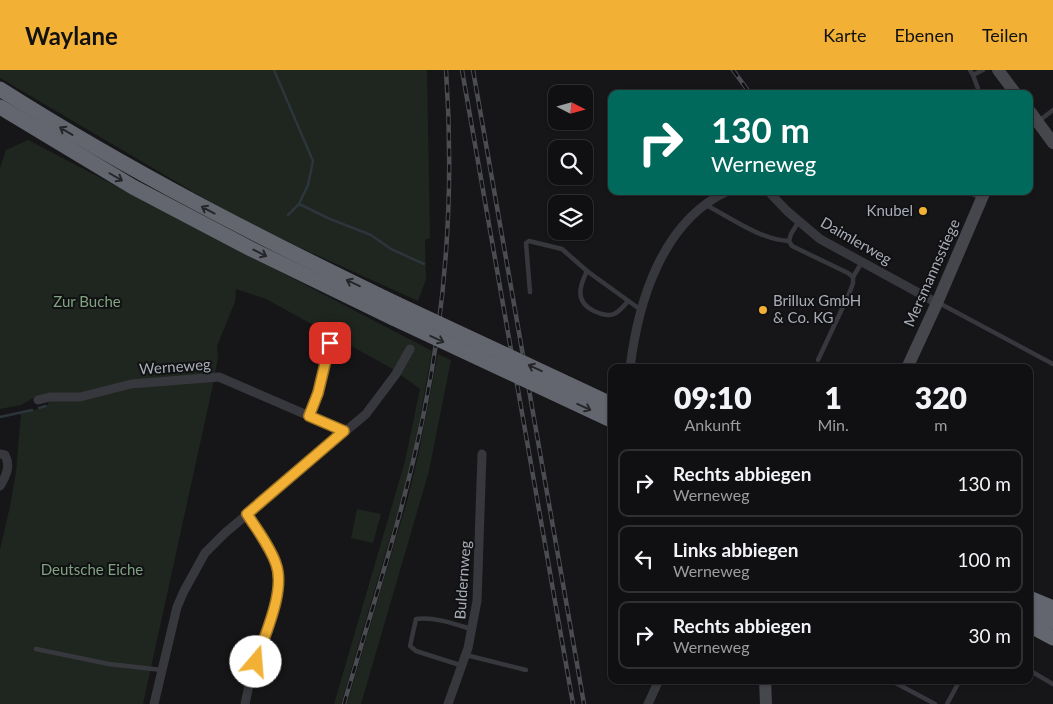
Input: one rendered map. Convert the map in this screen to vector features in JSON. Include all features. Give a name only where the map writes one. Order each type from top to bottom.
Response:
[{"type":"highway","points":[[0,89],[117,161],[240,228],[395,311],[608,418]]},
{"type":"highway","points":[[0,106],[54,141],[141,191],[258,252],[608,403]]},
{"type":"highway","points":[[1033,600],[1053,608]]},
{"type":"highway","points":[[1033,611],[1053,622]]},
{"type":"highway","points":[[1033,627],[1053,638]]},
{"type":"street","points":[[998,70],[1013,90]]},
{"type":"street","points":[[1033,125],[1053,143]]},
{"type":"street","points":[[631,364],[637,325],[654,273],[678,232],[692,214],[712,198],[719,195]]},
{"type":"street","name":"Daimlerweg","points":[[772,195],[787,211],[820,239],[938,303]]},
{"type":"street","name":"Mersmannsstiege","points":[[909,364],[938,303],[984,195]]},
{"type":"street","points":[[309,416],[318,393],[330,343]]},
{"type":"street","points":[[154,704],[177,607],[205,553],[247,514],[366,414],[396,374],[410,349]]},
{"type":"street","name":"Werneweg","points":[[38,400],[50,396],[80,396],[131,384],[219,377],[344,431]]},
{"type":"street","points":[[0,454],[5,455],[8,461],[7,475],[0,486]]},
{"type":"street","name":"Buldernweg","points":[[448,704],[466,655],[472,630],[479,579],[482,454]]},
{"type":"street","points":[[244,704],[277,597],[279,583],[277,566],[247,514]]},
{"type":"street","points":[[648,704],[657,684]]},
{"type":"street","points":[[765,684],[766,704]]},
{"type":"lane","points":[[970,70],[979,90]]},
{"type":"lane","points":[[973,75],[983,70]]},
{"type":"lane","points":[[1033,125],[1053,110]]},
{"type":"lane","points":[[704,204],[760,233],[778,240],[789,240]]},
{"type":"lane","points":[[799,221],[789,240],[792,246],[853,277]]},
{"type":"lane","points":[[530,292],[526,243],[530,241],[562,249],[587,271],[641,310]]},
{"type":"lane","points":[[818,360],[849,294],[853,277],[862,262]]},
{"type":"lane","points":[[587,271],[581,282],[580,294],[586,308],[612,316],[620,312],[628,301]]},
{"type":"lane","points":[[938,303],[1053,364]]},
{"type":"lane","points":[[463,666],[416,651],[410,646],[416,619],[428,618],[446,621],[472,630]]},
{"type":"lane","points":[[36,649],[109,664],[163,670]]},
{"type":"lane","points":[[466,655],[526,670]]},
{"type":"lane","points":[[1033,672],[1053,684]]},
{"type":"lane","points":[[898,684],[935,704]]},
{"type":"lane","points":[[947,704],[958,684]]},
{"type":"green space","points":[[0,70],[427,70],[430,238],[425,240],[426,279],[418,301],[246,223],[0,78]]},
{"type":"green space","name":"Zur Buche","points":[[28,140],[432,351],[415,445],[400,504],[341,704],[334,704],[405,461],[420,389],[391,368],[266,299],[236,289],[235,302],[217,346],[218,358],[215,373],[79,393],[35,397],[21,405],[0,409],[0,168],[6,150]]},
{"type":"green space","points":[[438,354],[451,360],[429,471],[361,704],[347,704],[408,498]]},
{"type":"green space","name":"Deutsche Eiche","points":[[214,380],[143,704],[0,704],[0,550],[16,472],[21,413],[47,407],[49,400],[122,389]]},
{"type":"green space","points":[[357,509],[381,514],[373,543],[351,538]]},
{"type":"waterway","points":[[274,70],[313,161],[308,185],[299,204],[330,219],[371,235],[391,249],[424,264]]},
{"type":"waterway","points":[[288,215],[299,204]]},
{"type":"waterway","points":[[39,408],[46,406]]},
{"type":"waterway","points":[[0,417],[32,410]]},
{"type":"railway","points":[[344,704],[407,486],[432,370],[447,242],[449,156],[446,70]]},
{"type":"railway","points":[[462,70],[573,704]]},
{"type":"railway","points":[[473,70],[584,704]]},
{"type":"railway","points":[[733,70],[748,90]]},
{"type":"place","name":"Knubel","points":[[923,211]]},
{"type":"place","name":"Brillux GmbH & Co. KG","points":[[763,310]]},
{"type":"route","points":[[256,662],[277,597],[279,583],[277,566],[247,514],[344,431],[309,416],[318,393],[330,343]]}]
